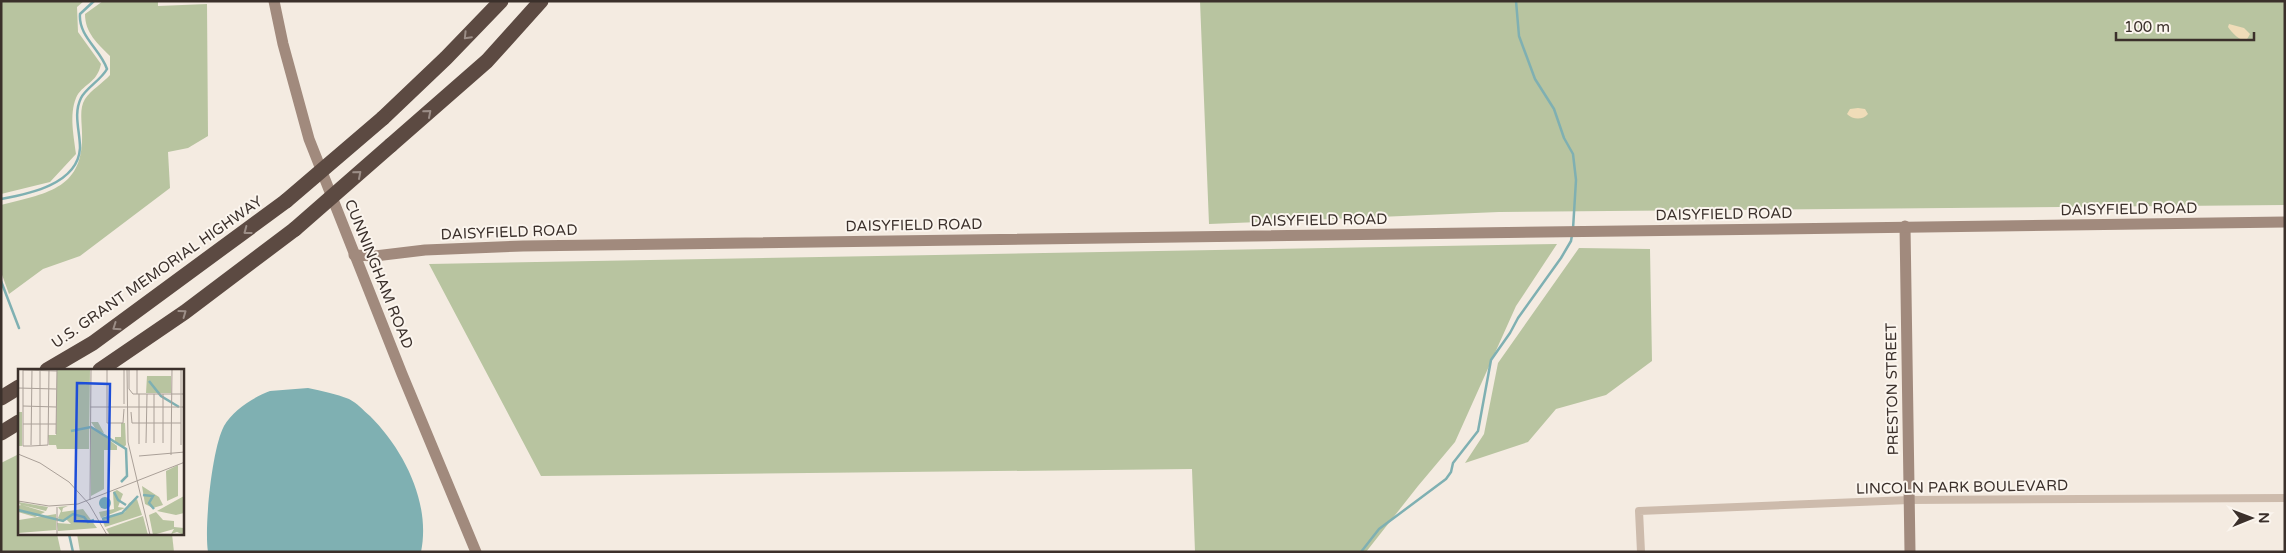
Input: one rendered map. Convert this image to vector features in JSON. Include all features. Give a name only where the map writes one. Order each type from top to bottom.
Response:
[{"type":"highway","name":"U.S. GRANT MEMORIAL HIGHWAY","points":[[49,369],[109,332],[286,201],[383,118],[446,58],[500,1]]},
{"type":"highway","points":[[101,369],[185,312],[295,229],[487,61],[541,1]]},
{"type":"highway","points":[[1,398],[18,389]]},
{"type":"highway","points":[[1,433],[18,423]]},
{"type":"street","name":"CUNNINGHAM ROAD","points":[[274,1],[283,44],[309,139],[354,255],[476,552]]},
{"type":"street","name":"DAISYFIELD ROAD","points":[[354,255],[375,256],[425,250],[523,246],[2285,222]]},
{"type":"street","name":"PRESTON STREET","points":[[1905,226],[1910,552]]},
{"type":"street","name":"LINCOLN PARK BOULEVARD","points":[[1641,552],[1639,511],[1909,500],[2285,498]]},
{"type":"green space","points":[[1,1],[84,1],[77,7],[78,32],[101,64],[93,80],[79,93],[74,105],[73,126],[76,154],[50,182],[1,194]]},
{"type":"green space","points":[[103,1],[158,1],[158,6],[207,4],[208,136],[188,148],[168,152],[170,188],[80,256],[43,269],[9,294],[1,272],[1,205],[33,197],[59,186],[69,178],[77,167],[81,152],[81,111],[83,103],[90,93],[110,75],[110,56],[93,38],[87,27],[85,14]]},
{"type":"green space","points":[[1200,1],[2285,1],[2285,205],[1499,212],[1209,224]]},
{"type":"green space","points":[[1557,244],[1516,306],[1455,442],[1366,552],[1195,552],[1192,469],[541,476],[429,264]]},
{"type":"green space","points":[[1579,248],[1650,249],[1652,361],[1606,395],[1556,409],[1528,442],[1465,463],[1484,434],[1498,363]]},
{"type":"green space","points":[[18,454],[18,536],[57,536],[61,552],[1,552],[1,463]]},
{"type":"green space","points":[[77,536],[172,536],[174,552],[80,552]]},
{"type":"sand","points":[[2229,24],[2244,28],[2250,34],[2246,41],[2234,34],[2228,27]]},
{"type":"sand","points":[[1850,109],[1865,109],[1868,114],[1858,119],[1847,114]]},
{"type":"water","points":[[308,388],[349,399],[370,416],[394,445],[412,478],[418,496],[423,533],[421,552],[208,552],[207,525],[210,488],[216,451],[224,426],[238,409],[270,391]]},
{"type":"waterway","points":[[1,199],[38,190],[62,179],[77,160],[80,148],[77,110],[83,94],[107,69],[100,55],[86,36],[80,22],[80,14],[94,1]]},
{"type":"waterway","points":[[1516,1],[1519,36],[1535,79],[1554,109],[1564,138],[1573,154],[1576,180],[1573,229]]},
{"type":"waterway","points":[[1361,552],[1379,529],[1446,479],[1451,472],[1453,463],[1478,431],[1491,360],[1518,318],[1561,258],[1571,241],[1572,235]]},
{"type":"waterway","points":[[1,281],[19,328]]},
{"type":"waterway","points":[[69,536],[73,552]]}]
